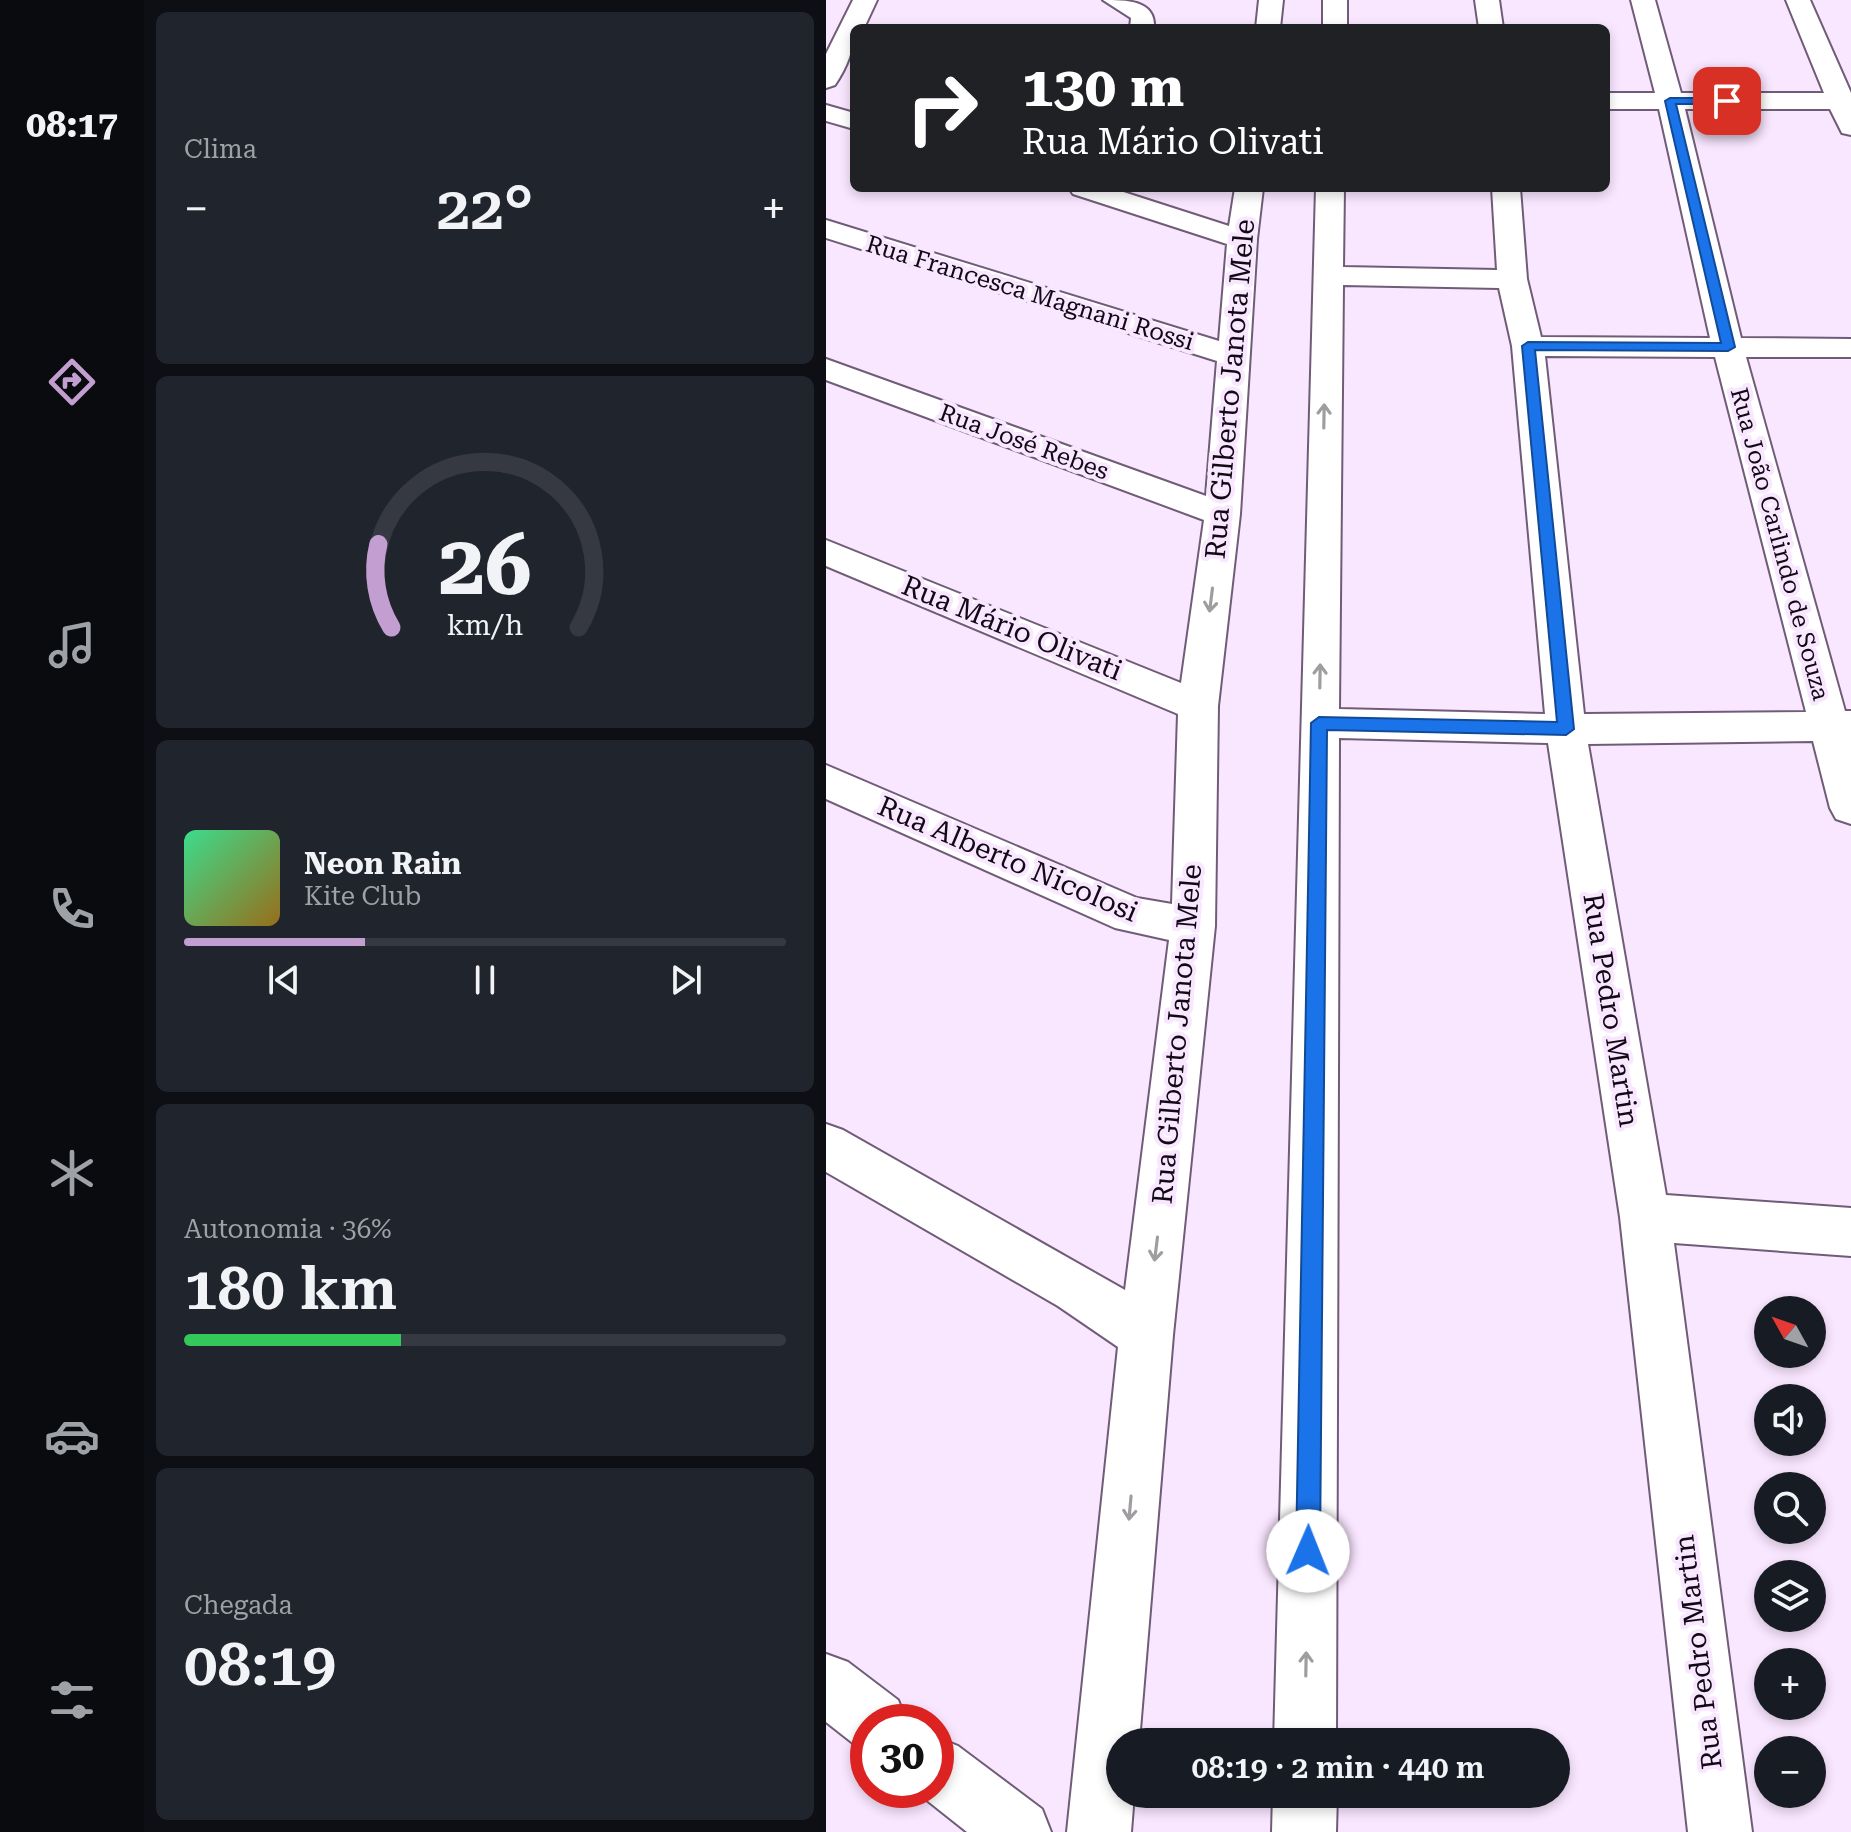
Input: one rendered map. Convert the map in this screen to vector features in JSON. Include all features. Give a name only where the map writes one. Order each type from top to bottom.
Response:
[{"type":"street","points":[[865,0],[867,24]]},
{"type":"street","points":[[1115,0],[1143,15],[1142,24]]},
{"type":"street","points":[[1268,24],[1271,0]]},
{"type":"street","points":[[1335,0],[1335,24]]},
{"type":"street","points":[[1487,0],[1490,24]]},
{"type":"street","name":"Rua João Carlindo de Souza","points":[[1643,0],[1728,347],[1840,726],[1851,808]]},
{"type":"street","points":[[1798,0],[1846,101],[1851,127]]},
{"type":"street","points":[[826,80],[850,49]]},
{"type":"street","points":[[1610,101],[1846,101]]},
{"type":"street","points":[[826,113],[850,120]]},
{"type":"street","points":[[1095,192],[1242,239]]},
{"type":"street","name":"Rua Gilberto Janota Mele","points":[[1099,1832],[1146,1335],[1193,926],[1198,706],[1222,514],[1242,239],[1248,192]]},
{"type":"street","points":[[1305,1728],[1330,192]]},
{"type":"street","name":"Rua Pedro Martin","points":[[1506,192],[1512,279],[1528,346],[1566,729],[1645,1217],[1720,1832]]},
{"type":"street","name":"Rua Francesca Magnani Rossi","points":[[826,229],[1234,356]]},
{"type":"street","points":[[1327,276],[1512,279]]},
{"type":"street","points":[[1528,346],[1851,348]]},
{"type":"street","name":"Rua José Rebes","points":[[826,369],[1222,514]]},
{"type":"street","name":"Rua Mário Olivati","points":[[826,552],[1198,706]]},
{"type":"street","points":[[1319,723],[1566,729],[1840,726]]},
{"type":"street","name":"Rua Alberto Nicolosi","points":[[826,781],[1131,915],[1193,926]]},
{"type":"street","points":[[826,1146],[1076,1288],[1146,1335]]},
{"type":"street","points":[[1645,1217],[1851,1232]]},
{"type":"street","points":[[826,1684],[852,1704]]},
{"type":"street","points":[[954,1782],[1019,1832]]},
{"type":"street","points":[[1304,1832],[1305,1808]]},
{"type":"route","points":[[1308,1551],[1319,723],[1566,729],[1528,346],[1728,347],[1670,101],[1727,101]]}]
